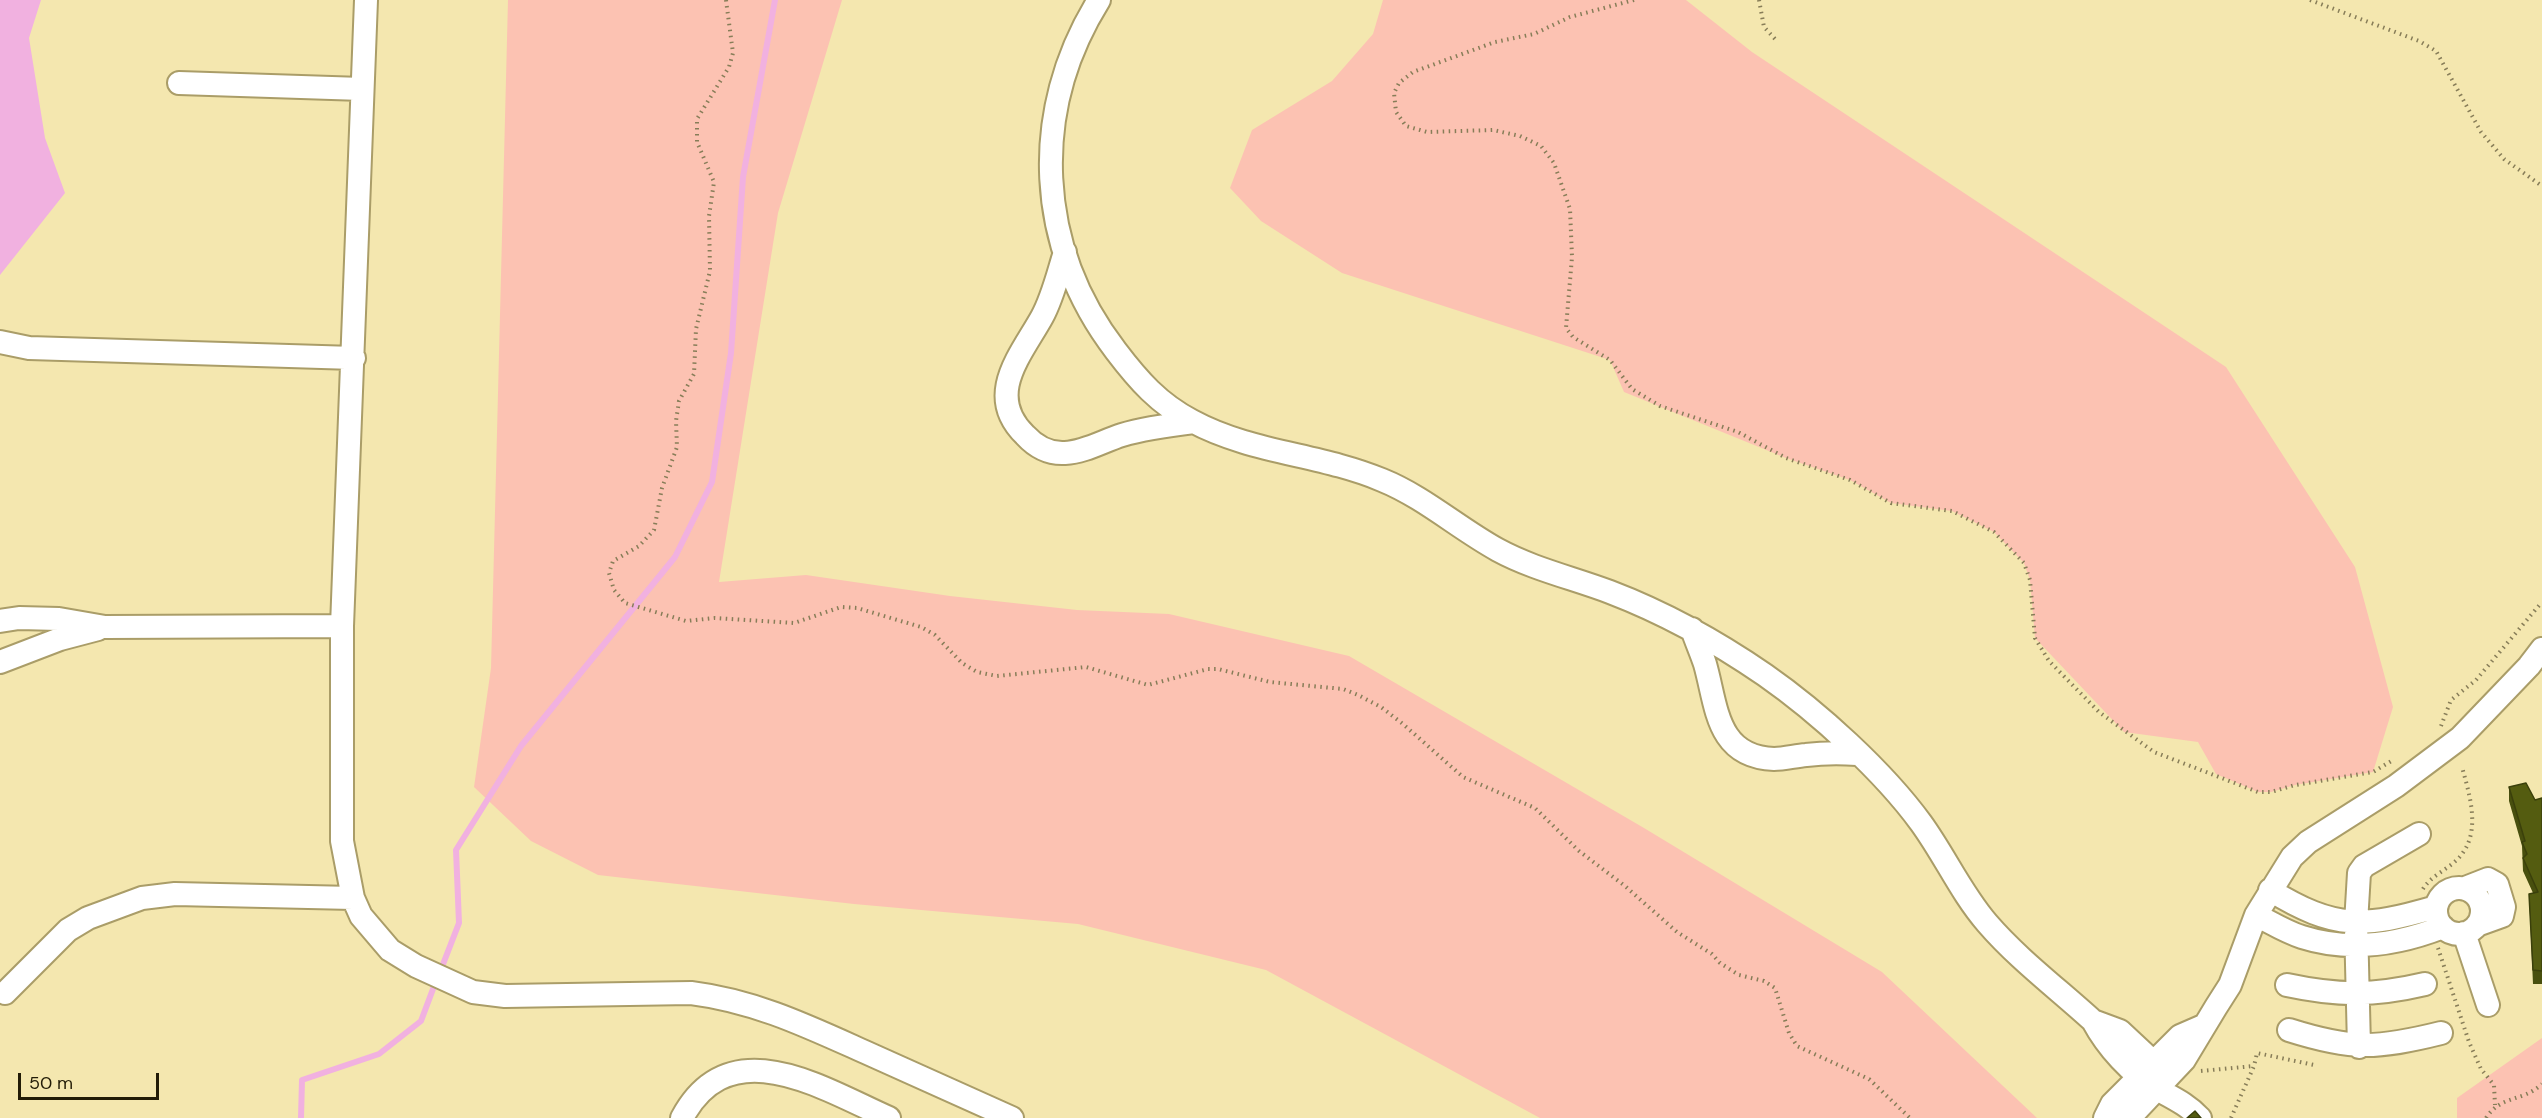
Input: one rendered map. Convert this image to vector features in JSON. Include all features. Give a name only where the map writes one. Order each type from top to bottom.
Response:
[{"type":"street","points":[[366,0],[342,626],[342,841],[353,898],[361,916],[375,936],[390,950],[416,966],[460,986],[488,995],[691,993],[750,1004],[1012,1118]]},
{"type":"street","points":[[1099,0],[1072,53],[1053,117],[1049,162],[1051,182],[1065,252],[1088,310],[1109,342],[1139,380],[1165,406],[1223,436],[1258,447],[1350,468],[1383,480],[1411,493],[1499,551],[1651,608],[1692,629],[1768,677],[1827,724],[1921,823],[1968,899],[1989,925],[2093,1021],[2120,1031],[2155,1075],[2200,1118]]},
{"type":"street","points":[[179,82],[362,89]]},
{"type":"street","points":[[1065,252],[1043,315],[1016,358],[1010,376],[1007,391],[1008,409],[1013,424],[1032,442],[1047,451],[1062,453],[1075,452],[1145,428],[1194,422]]},
{"type":"street","points":[[0,342],[29,348],[354,358]]},
{"type":"street","points":[[0,621],[19,618],[59,619],[105,627],[342,626]]},
{"type":"street","points":[[0,662],[60,639],[105,627]]},
{"type":"street","points":[[1692,629],[1705,663],[1721,728],[1741,750],[1755,758],[1776,759],[1829,753],[1857,754]]},
{"type":"street","points":[[2105,1118],[2112,1104],[2155,1075],[2184,1060],[2230,985],[2256,915],[2292,857],[2308,842],[2396,786],[2460,738],[2529,666],[2542,649]]},
{"type":"street","points":[[2359,1047],[2360,995],[2356,923],[2359,873],[2364,866],[2419,834]]},
{"type":"street","points":[[2256,915],[2300,937],[2334,945],[2358,947],[2388,942],[2455,923],[2502,916],[2504,907],[2497,884],[2488,879],[2465,888],[2450,890],[2439,900],[2455,923],[2488,1005]]},
{"type":"street","points":[[2270,890],[2301,909],[2329,919],[2356,923],[2382,921],[2455,923]]},
{"type":"street","points":[[5,993],[68,930],[99,913],[142,898],[175,894],[353,898]]},
{"type":"street","points":[[2287,985],[2322,993],[2360,995],[2384,994],[2425,984]]},
{"type":"street","points":[[2289,1030],[2319,1040],[2359,1047],[2393,1045],[2441,1033]]},
{"type":"street","points":[[682,1118],[695,1099],[717,1080],[748,1070],[768,1070],[802,1079],[889,1118]]},
{"type":"street","points":[[2123,1118],[2134,1113],[2155,1075]]},
{"type":"path","points":[[726,0],[733,53],[729,67],[698,119],[696,129],[697,142],[714,182],[709,216],[710,271],[696,329],[694,374],[679,401],[676,447],[662,488],[654,530],[639,546],[613,561],[609,573],[614,590],[624,603],[686,621],[715,618],[794,623],[841,607],[857,608],[921,627],[935,635],[962,663],[977,672],[997,676],[1086,667],[1148,685],[1208,669],[1218,669],[1270,682],[1343,689],[1358,695],[1396,718],[1463,777],[1535,808],[1579,851],[1625,886],[1677,932],[1712,954],[1720,963],[1740,975],[1764,981],[1775,988],[1789,1033],[1797,1046],[1869,1079],[1910,1118]]},
{"type":"path","points":[[1634,0],[1570,17],[1534,34],[1495,42],[1413,72],[1399,83],[1394,93],[1396,112],[1406,126],[1427,132],[1493,129],[1520,136],[1541,146],[1554,163],[1570,209],[1572,257],[1566,328],[1573,337],[1610,360],[1632,389],[1660,406],[1738,432],[1786,458],[1850,480],[1891,503],[1952,511],[1994,532],[2024,563],[2030,580],[2035,638],[2049,661],[2099,712],[2154,752],[2264,792],[2373,772],[2396,759]]},
{"type":"path","points":[[1760,0],[1764,27],[1776,39]]},
{"type":"path","points":[[2310,0],[2419,41],[2436,51],[2481,132],[2504,159],[2542,186]]},
{"type":"path","points":[[2432,733],[2440,727],[2451,700],[2476,680],[2542,602]]},
{"type":"path","points":[[2231,1118],[2254,1066],[2257,1053],[2314,1065]]},
{"type":"path","points":[[2494,1105],[2531,1094],[2542,1084]]},
{"type":"path","points":[[2486,1118],[2494,1105],[2494,1085]]},
{"type":"shaded area","points":[[0,0],[41,0],[29,38],[45,138],[65,193],[0,275]]},
{"type":"shaded area","points":[[508,0],[842,0],[778,213],[719,582],[806,575],[950,596],[1077,610],[1169,614],[1349,656],[1644,828],[1882,972],[2037,1118],[1540,1118],[1266,970],[1078,924],[854,904],[598,875],[531,841],[474,787],[491,668]]},
{"type":"shaded area","points":[[1383,0],[1686,0],[1752,52],[2226,367],[2355,567],[2393,707],[2373,772],[2295,785],[2271,792],[2258,792],[2216,774],[2198,742],[2124,732],[2035,638],[2030,580],[2024,563],[1994,532],[1952,511],[1891,503],[1850,480],[1786,458],[1624,392],[1610,360],[1342,273],[1261,221],[1230,188],[1252,130],[1332,81],[1373,34]]},
{"type":"shaded area","points":[[2542,1038],[2542,1118],[2457,1118],[2457,1098]]},
{"type":"building","points":[[2526,783],[2535,800],[2542,798],[2542,971],[2533,970],[2529,894],[2538,892],[2523,858],[2527,854],[2522,842],[2525,841],[2509,787]]},
{"type":"building","points":[[2195,1111],[2201,1118],[2187,1118]]},
{"type":"waterway","points":[[440,972],[459,923],[456,850],[521,746],[675,557],[712,482],[731,353],[743,177],[775,0]]},
{"type":"waterway","points":[[301,1118],[302,1080],[379,1054],[421,1021],[436,981]]}]
